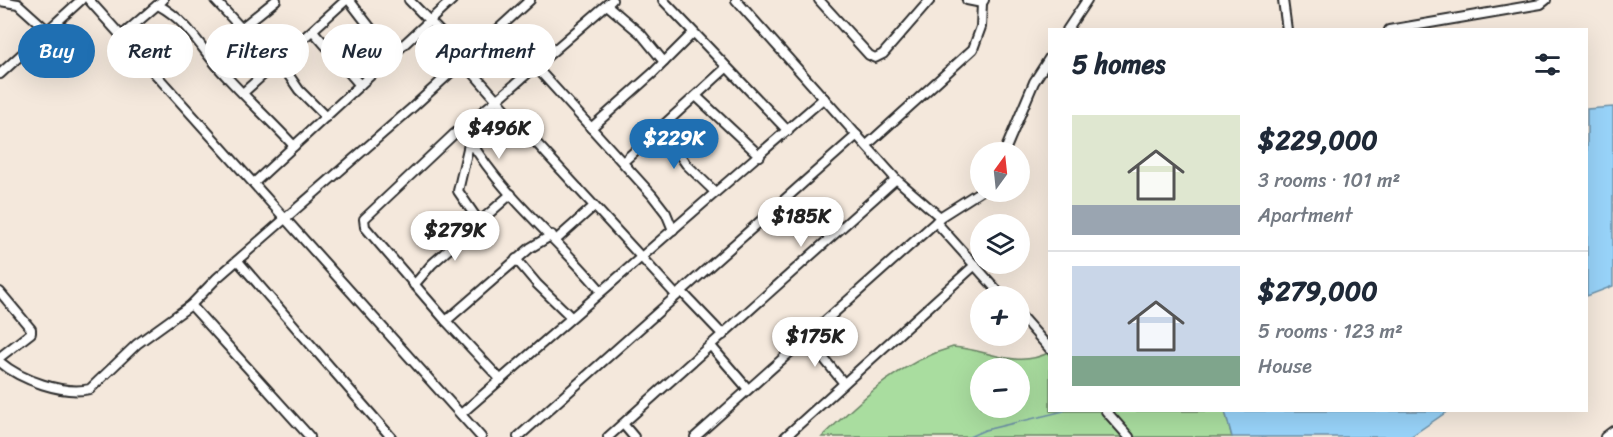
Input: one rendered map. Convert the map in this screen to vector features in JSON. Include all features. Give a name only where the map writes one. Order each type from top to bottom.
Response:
[{"type":"street","points":[[55,24],[81,0]]},
{"type":"street","points":[[88,0],[109,24]]},
{"type":"street","points":[[215,0],[237,24]]},
{"type":"street","points":[[246,24],[276,0]]},
{"type":"street","points":[[309,35],[347,0],[367,24]]},
{"type":"street","points":[[408,0],[430,24]]},
{"type":"street","points":[[403,44],[452,0]]},
{"type":"street","points":[[503,24],[530,0]]},
{"type":"street","points":[[663,0],[788,131]]},
{"type":"street","points":[[820,0],[869,55],[875,58],[883,54],[930,0]]},
{"type":"street","points":[[867,146],[973,49],[981,27],[983,2],[968,0]]},
{"type":"street","points":[[1068,28],[1087,0]]},
{"type":"street","points":[[1283,0],[1287,28]]},
{"type":"street","points":[[1402,28],[1488,15],[1541,4],[1546,0]]},
{"type":"street","points":[[738,1],[896,179],[938,219],[970,260]]},
{"type":"street","points":[[1,2],[18,4],[40,24]]},
{"type":"street","points":[[135,24],[160,2],[194,33],[205,48]]},
{"type":"street","points":[[556,49],[609,2],[641,34],[664,62]]},
{"type":"street","points":[[313,31],[360,85]]},
{"type":"street","points":[[591,128],[693,33]]},
{"type":"street","points":[[0,74],[18,58]]},
{"type":"street","points":[[1009,142],[1034,82],[1048,60]]},
{"type":"street","points":[[623,162],[726,68]]},
{"type":"street","points":[[158,78],[255,182],[481,437]]},
{"type":"street","points":[[228,78],[294,146]]},
{"type":"street","points":[[244,92],[260,78]]},
{"type":"street","points":[[291,78],[299,90],[326,117]]},
{"type":"street","points":[[255,182],[367,78]]},
{"type":"street","points":[[0,362],[10,371],[31,379],[71,390],[90,389],[137,344],[191,305],[286,217],[443,78]]},
{"type":"street","points":[[478,78],[638,257],[723,335]]},
{"type":"street","points":[[501,380],[414,285],[365,226],[364,219],[453,135],[523,78]]},
{"type":"street","points":[[546,78],[659,204],[673,230]]},
{"type":"street","points":[[696,96],[760,156]]},
{"type":"street","points":[[461,414],[638,257],[760,156],[824,98]]},
{"type":"street","points":[[468,125],[470,140],[458,191],[480,223]]},
{"type":"street","points":[[661,128],[686,164],[715,192]]},
{"type":"street","points":[[518,437],[857,135]]},
{"type":"street","points":[[470,140],[484,163],[601,291]]},
{"type":"street","points":[[608,437],[896,179]]},
{"type":"street","points":[[414,285],[432,264],[511,194]]},
{"type":"street","points":[[695,437],[938,219],[970,198]]},
{"type":"street","points":[[446,321],[516,259],[554,237],[593,207]]},
{"type":"street","points":[[516,259],[537,284],[571,317]]},
{"type":"street","points":[[238,261],[391,437]]},
{"type":"street","points":[[785,437],[843,382],[970,270]]},
{"type":"street","points":[[982,274],[994,286]]},
{"type":"street","points":[[0,292],[31,329],[31,333],[0,357]]},
{"type":"street","points":[[191,305],[301,434],[310,437]]},
{"type":"street","points":[[1030,326],[1048,347]]},
{"type":"street","points":[[807,338],[843,382]]},
{"type":"street","points":[[711,346],[748,389]]},
{"type":"street","points":[[1108,413],[1130,437]]},
{"type":"street","points":[[623,424],[634,437]]},
{"type":"street","points":[[1605,437],[1613,431]]},
{"type":"green space","points":[[953,347],[1008,358],[970,358],[970,418],[1030,418],[1030,358],[1048,353],[1048,412],[1225,412],[1232,437],[822,437],[882,383],[915,362]]},
{"type":"water","points":[[1613,107],[1613,286],[1588,296],[1588,109]]},
{"type":"water","points":[[1225,412],[1447,412],[1410,437],[1232,437]]},
{"type":"waterway","points":[[969,437],[985,430],[1060,412]]}]
